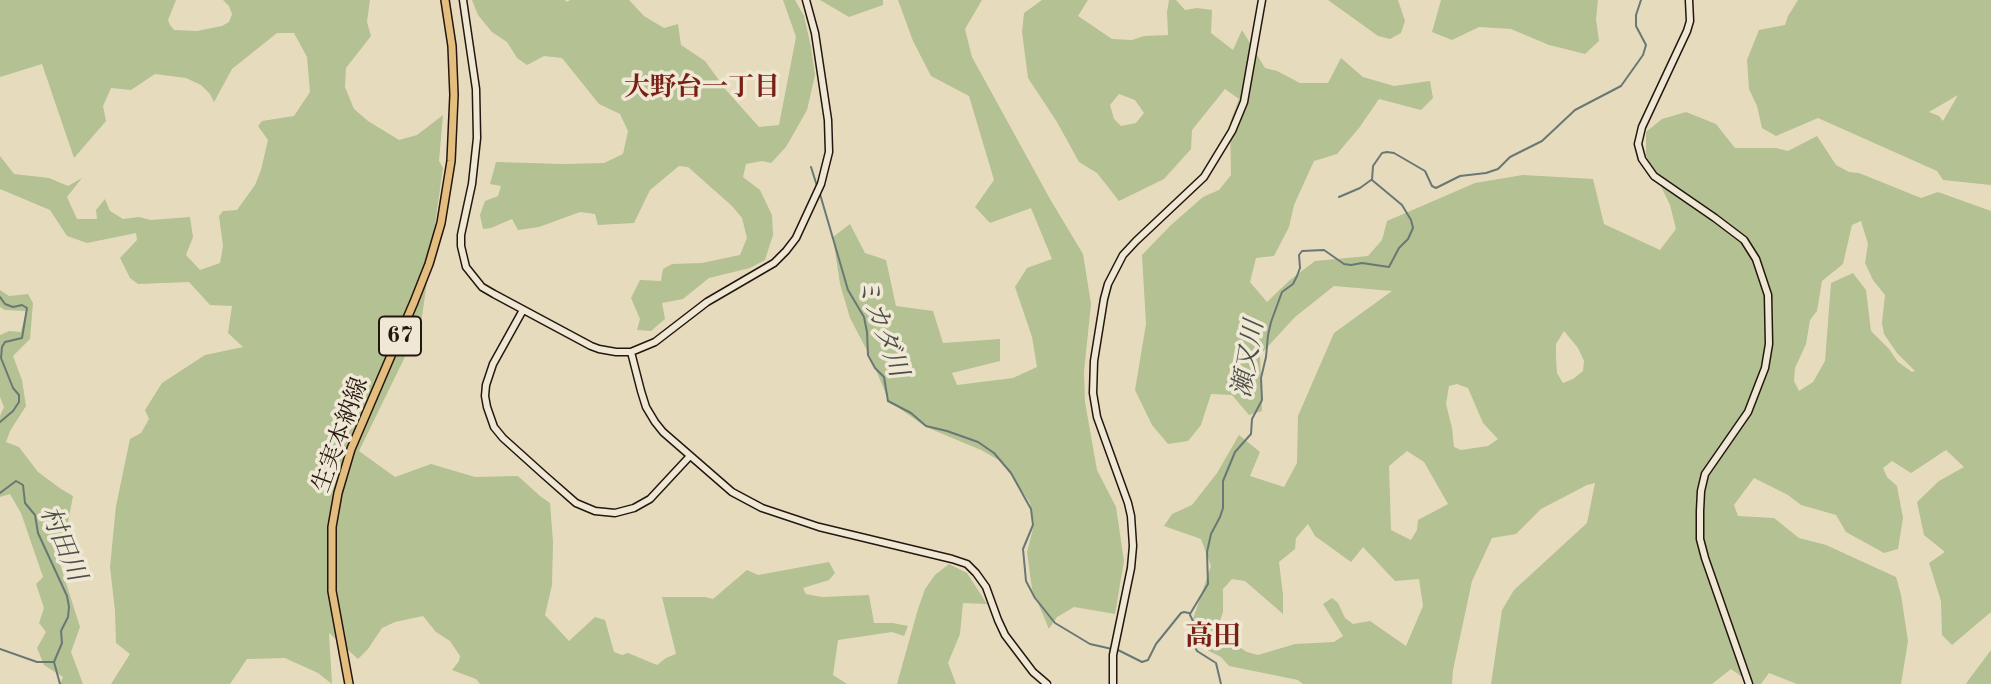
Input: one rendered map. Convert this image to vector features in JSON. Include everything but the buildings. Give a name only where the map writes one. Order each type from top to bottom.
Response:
[{"type":"main road","name":"生実本納線","points":[[349,684],[332,591],[332,527],[338,493],[351,449],[414,302],[441,223],[451,161],[454,107],[452,46],[444,0]]},
{"type":"street","points":[[463,0],[476,89],[477,138],[461,235],[467,267],[482,287],[523,310],[599,349],[631,352],[655,342],[706,302],[774,263],[796,238],[821,184],[829,152],[828,120],[815,33],[806,0]]},
{"type":"street","points":[[1113,684],[1113,655],[1131,569],[1133,546],[1128,503],[1097,417],[1093,393],[1094,361],[1104,299],[1108,284],[1123,255],[1204,177],[1232,131],[1244,102],[1262,0]]},
{"type":"street","points":[[1689,0],[1687,31],[1642,127],[1639,144],[1642,159],[1654,176],[1744,240],[1756,259],[1768,295],[1769,344],[1765,368],[1748,412],[1705,474],[1700,511],[1700,539],[1704,558],[1749,684]]},
{"type":"street","points":[[523,310],[493,364],[486,385],[487,407],[503,438],[576,503],[595,511],[615,513],[634,508],[650,499],[690,456]]},
{"type":"street","points":[[631,352],[646,407],[655,422],[732,492],[762,508],[819,527],[967,564],[986,587],[1005,635],[1033,672],[1046,684]]},
{"type":"green space","points":[[0,0],[176,0],[168,20],[170,25],[174,30],[197,31],[229,22],[232,14],[223,0],[370,0],[367,22],[371,36],[346,68],[345,87],[354,109],[399,140],[417,135],[443,115],[439,161],[443,168],[421,324],[359,451],[395,477],[431,464],[475,477],[518,476],[550,503],[552,585],[545,615],[569,641],[595,617],[605,620],[614,652],[622,655],[628,653],[657,665],[676,654],[662,597],[713,599],[747,570],[758,575],[829,562],[835,573],[829,580],[803,588],[806,594],[822,597],[869,595],[874,623],[908,626],[904,636],[892,632],[838,640],[833,675],[847,684],[480,684],[476,679],[452,670],[460,656],[450,641],[436,632],[423,616],[395,622],[382,628],[358,659],[329,633],[332,684],[318,673],[285,658],[247,659],[230,684],[111,684],[130,654],[116,643],[110,567],[116,506],[130,439],[141,433],[149,419],[145,410],[162,383],[205,355],[243,347],[228,333],[232,306],[210,305],[189,282],[138,284],[130,278],[120,258],[137,240],[136,233],[87,243],[67,236],[50,210],[0,189],[0,156],[14,174],[49,178],[68,186],[82,178],[67,197],[77,219],[97,219],[96,210],[105,199],[110,211],[123,219],[190,217],[193,237],[186,255],[200,270],[220,263],[223,246],[219,216],[223,211],[237,210],[255,185],[268,140],[258,126],[262,121],[294,116],[310,92],[307,57],[294,33],[277,33],[232,69],[214,102],[201,85],[186,78],[155,74],[131,90],[111,88],[103,106],[106,121],[74,158],[42,64],[0,77]]},
{"type":"green space","points":[[472,0],[629,0],[644,16],[664,28],[678,24],[681,45],[705,61],[726,90],[759,127],[779,125],[796,37],[783,0],[795,0],[804,16],[815,75],[807,110],[786,147],[771,163],[762,161],[746,164],[743,177],[760,190],[772,215],[773,235],[765,260],[750,268],[709,278],[683,299],[662,303],[665,319],[651,331],[637,330],[640,319],[631,298],[640,280],[661,281],[663,269],[672,264],[702,263],[740,255],[747,238],[742,218],[732,206],[688,167],[679,166],[650,190],[634,223],[598,225],[595,214],[580,212],[539,227],[518,230],[512,219],[483,229],[480,215],[485,201],[498,196],[501,186],[490,184],[496,162],[604,163],[623,154],[628,131],[620,114],[599,104],[562,58],[544,56],[527,65],[517,58],[507,42],[492,32],[478,15]]},
{"type":"green space","points":[[820,0],[883,0],[883,5],[849,17]]},
{"type":"green space","points":[[898,0],[982,0],[965,29],[972,57],[1083,254],[1091,304],[1084,372],[1085,402],[1097,470],[1116,507],[1124,561],[1115,614],[1074,607],[1057,617],[1049,629],[1032,589],[1027,552],[1034,525],[1030,503],[1004,463],[981,450],[926,427],[889,401],[850,318],[840,284],[833,237],[850,224],[865,253],[886,260],[896,306],[933,311],[943,343],[1000,339],[1000,361],[952,373],[957,385],[1013,378],[1037,367],[1032,337],[1015,287],[1027,268],[1052,259],[1031,208],[990,223],[975,207],[994,180],[969,96],[931,76],[913,41]]},
{"type":"green space","points":[[1042,0],[1088,0],[1078,16],[1112,39],[1132,40],[1144,36],[1168,35],[1169,0],[1176,0],[1185,10],[1212,10],[1211,33],[1233,50],[1242,30],[1265,68],[1300,83],[1328,83],[1341,58],[1363,77],[1394,86],[1430,81],[1433,98],[1421,110],[1379,99],[1337,154],[1314,161],[1294,205],[1289,227],[1274,256],[1256,258],[1250,282],[1267,302],[1315,261],[1368,256],[1382,240],[1387,221],[1475,183],[1523,175],[1593,179],[1604,224],[1660,250],[1676,229],[1670,205],[1646,155],[1646,132],[1662,119],[1686,112],[1716,124],[1735,148],[1776,148],[1788,151],[1817,136],[1836,165],[1849,172],[1859,173],[1921,198],[1938,192],[1991,211],[1991,612],[1952,645],[1942,635],[1941,601],[1929,563],[1945,552],[1924,535],[1917,502],[1939,481],[1964,467],[1946,450],[1911,473],[1892,461],[1883,468],[1887,477],[1897,486],[1903,518],[1898,549],[1884,553],[1846,532],[1836,515],[1801,505],[1788,495],[1754,478],[1734,505],[1738,516],[1774,518],[1799,538],[1826,545],[1896,577],[1908,641],[1901,684],[1797,684],[1769,673],[1761,684],[1752,684],[1731,669],[1712,684],[1491,684],[1502,610],[1514,590],[1587,523],[1595,483],[1541,509],[1516,534],[1492,538],[1472,581],[1452,684],[1303,684],[1298,680],[1229,666],[1221,657],[1189,638],[1211,566],[1201,539],[1164,526],[1172,514],[1192,505],[1217,473],[1239,435],[1260,452],[1250,476],[1284,487],[1297,463],[1298,416],[1334,333],[1392,291],[1334,286],[1295,317],[1260,355],[1262,411],[1249,415],[1232,395],[1211,394],[1201,425],[1188,441],[1168,444],[1152,425],[1135,390],[1146,324],[1142,255],[1203,197],[1219,190],[1231,175],[1230,123],[1239,99],[1225,89],[1192,130],[1191,149],[1164,179],[1119,201],[1097,173],[1079,162],[1028,78],[1022,32],[1024,13]],"holes":[[[1119,94],[1135,100],[1144,113],[1136,123],[1121,126],[1114,119],[1110,105]],[[1861,221],[1868,244],[1865,263],[1873,280],[1885,295],[1882,323],[1884,334],[1897,353],[1915,371],[1912,372],[1898,362],[1871,331],[1866,290],[1853,273],[1831,283],[1825,361],[1813,382],[1799,391],[1794,381],[1795,368],[1806,344],[1810,320],[1817,311],[1822,281],[1843,264],[1852,225]],[[1564,331],[1578,348],[1584,361],[1583,371],[1563,383],[1557,373],[1556,344]],[[1457,384],[1468,388],[1483,423],[1498,439],[1488,446],[1461,450],[1454,447],[1446,404],[1449,386]],[[1407,451],[1424,462],[1448,504],[1418,520],[1417,530],[1411,540],[1391,530],[1389,466]],[[1308,524],[1315,536],[1351,562],[1363,547],[1395,581],[1419,579],[1423,606],[1406,646],[1370,621],[1353,624],[1345,618],[1338,603],[1332,598],[1323,604],[1343,636],[1334,642],[1295,644],[1258,655],[1247,652],[1225,638],[1218,626],[1223,612],[1223,589],[1232,579],[1245,581],[1283,614],[1279,562],[1295,549],[1296,538]]]},
{"type":"green space","points":[[1328,0],[1398,0],[1405,21],[1401,33],[1390,39],[1378,36]]},
{"type":"green space","points":[[1441,0],[1598,0],[1596,19],[1599,41],[1585,54],[1549,45],[1511,29],[1479,27],[1452,40],[1432,32]]},
{"type":"green space","points":[[1798,0],[1991,0],[1991,185],[1943,180],[1937,171],[1818,118],[1776,136],[1762,128],[1757,106],[1749,89],[1747,60],[1759,30],[1785,25]],"holes":[[[1958,95],[1943,121],[1929,112]]]},
{"type":"green space","points":[[0,290],[9,296],[28,294],[33,303],[30,339],[13,356],[22,380],[26,406],[6,442],[19,447],[38,472],[73,496],[60,564],[80,627],[71,652],[83,684],[60,684],[63,677],[44,665],[37,648],[46,632],[39,623],[44,608],[36,584],[43,577],[21,513],[10,494],[0,497],[0,416],[4,407],[0,397],[0,335],[9,331],[21,332],[26,311],[5,310],[0,307]]},
{"type":"green space","points":[[949,564],[967,573],[987,604],[963,603],[960,634],[948,663],[956,684],[897,684],[925,589],[935,575]]},
{"type":"green space","points":[[1991,650],[1991,684],[1966,684],[1970,678]]},
{"type":"waterway","name":"瀬又川","points":[[1190,614],[1208,584],[1207,552],[1211,534],[1223,508],[1223,481],[1235,452],[1251,434],[1252,419],[1262,400],[1261,378],[1271,322],[1282,292],[1293,284],[1297,276],[1300,268],[1299,255],[1302,251],[1324,250],[1344,264],[1362,263],[1389,267],[1413,228],[1402,205],[1372,180],[1373,166],[1382,153],[1394,153],[1425,171],[1432,186],[1436,188],[1460,176],[1498,169],[1510,157],[1542,141],[1575,110],[1621,86],[1643,55],[1646,45],[1636,26],[1641,0]]},
{"type":"waterway","name":"ミカダ川","points":[[811,167],[817,186]]},
{"type":"waterway","points":[[1339,197],[1371,180]]},
{"type":"waterway","name":"ミカダ川","points":[[820,194],[848,290],[864,317],[868,355],[884,377],[888,401],[911,413],[926,426],[978,442],[994,453],[1011,473],[1031,509],[1033,525],[1023,549],[1026,581],[1035,598],[1055,623],[1090,644],[1112,649]]},
{"type":"waterway","name":"村田川","points":[[0,297],[5,304],[27,308],[22,338],[5,342],[2,347],[1,358],[13,388],[19,395],[19,402],[0,422]]},
{"type":"waterway","name":"村田川","points":[[0,493],[16,481],[23,485],[25,503],[35,515],[38,533],[67,596],[68,617],[61,631],[62,643],[54,662],[60,684]]},
{"type":"waterway","name":"ミカダ川","points":[[1118,650],[1142,662],[1148,660],[1156,644],[1181,613],[1189,613]]},
{"type":"waterway","name":"瀬又川","points":[[1190,615],[1194,623],[1193,643],[1197,651],[1216,663],[1221,684]]},
{"type":"waterway","points":[[0,649],[37,662],[53,662]]},
{"type":"district","name":"大野台一丁目","points":[[702,88]]},
{"type":"district","name":"高田","points":[[1213,638]]}]
